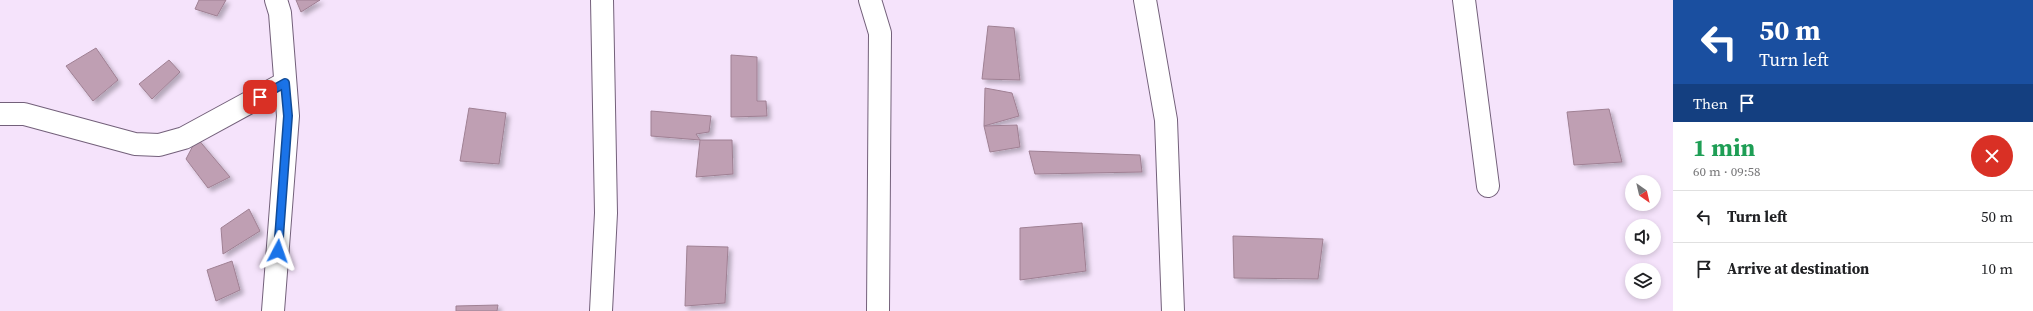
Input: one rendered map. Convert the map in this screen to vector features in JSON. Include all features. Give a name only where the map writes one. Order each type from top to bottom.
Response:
[{"type":"street","points":[[273,311],[288,116],[280,13],[276,0]]},
{"type":"street","points":[[601,311],[606,213],[602,0]]},
{"type":"street","points":[[870,0],[880,33],[878,311]]},
{"type":"street","points":[[1145,0],[1166,120],[1172,311]]},
{"type":"street","points":[[1464,0],[1488,186]]},
{"type":"street","points":[[0,114],[24,114],[135,144],[159,145],[184,138],[285,83]]},
{"type":"building","points":[[199,0],[226,0],[217,16],[195,9]]},
{"type":"building","points":[[296,0],[320,0],[301,12]]},
{"type":"building","points":[[988,26],[1014,28],[1020,80],[982,79]]},
{"type":"building","points":[[96,48],[118,80],[93,101],[66,66]]},
{"type":"building","points":[[731,55],[757,57],[757,101],[766,101],[767,116],[731,117]]},
{"type":"building","points":[[169,60],[180,72],[152,99],[139,84]]},
{"type":"building","points":[[985,88],[1012,93],[1019,116],[984,126]]},
{"type":"building","points":[[469,108],[506,113],[499,164],[460,161]]},
{"type":"building","points":[[1609,109],[1622,162],[1574,165],[1567,112]]},
{"type":"building","points":[[651,111],[711,116],[709,132],[696,134],[700,140],[651,136]]},
{"type":"building","points":[[1017,125],[1020,147],[990,152],[984,126]]},
{"type":"building","points":[[197,138],[230,177],[208,188],[186,159]]},
{"type":"building","points":[[700,140],[732,140],[733,174],[696,177]]},
{"type":"building","points":[[1029,151],[1140,155],[1142,172],[1035,174]]},
{"type":"building","points":[[249,209],[260,231],[223,254],[221,228]]},
{"type":"building","points":[[1082,223],[1086,271],[1020,280],[1020,228]]},
{"type":"building","points":[[1233,236],[1323,239],[1318,279],[1234,278]]},
{"type":"building","points":[[687,246],[728,247],[725,303],[685,306]]},
{"type":"building","points":[[232,261],[240,290],[216,301],[207,270]]},
{"type":"building","points":[[498,305],[497,311],[456,311],[456,306]]},
{"type":"route","points":[[260,97],[285,83],[288,116],[278,251]]}]
